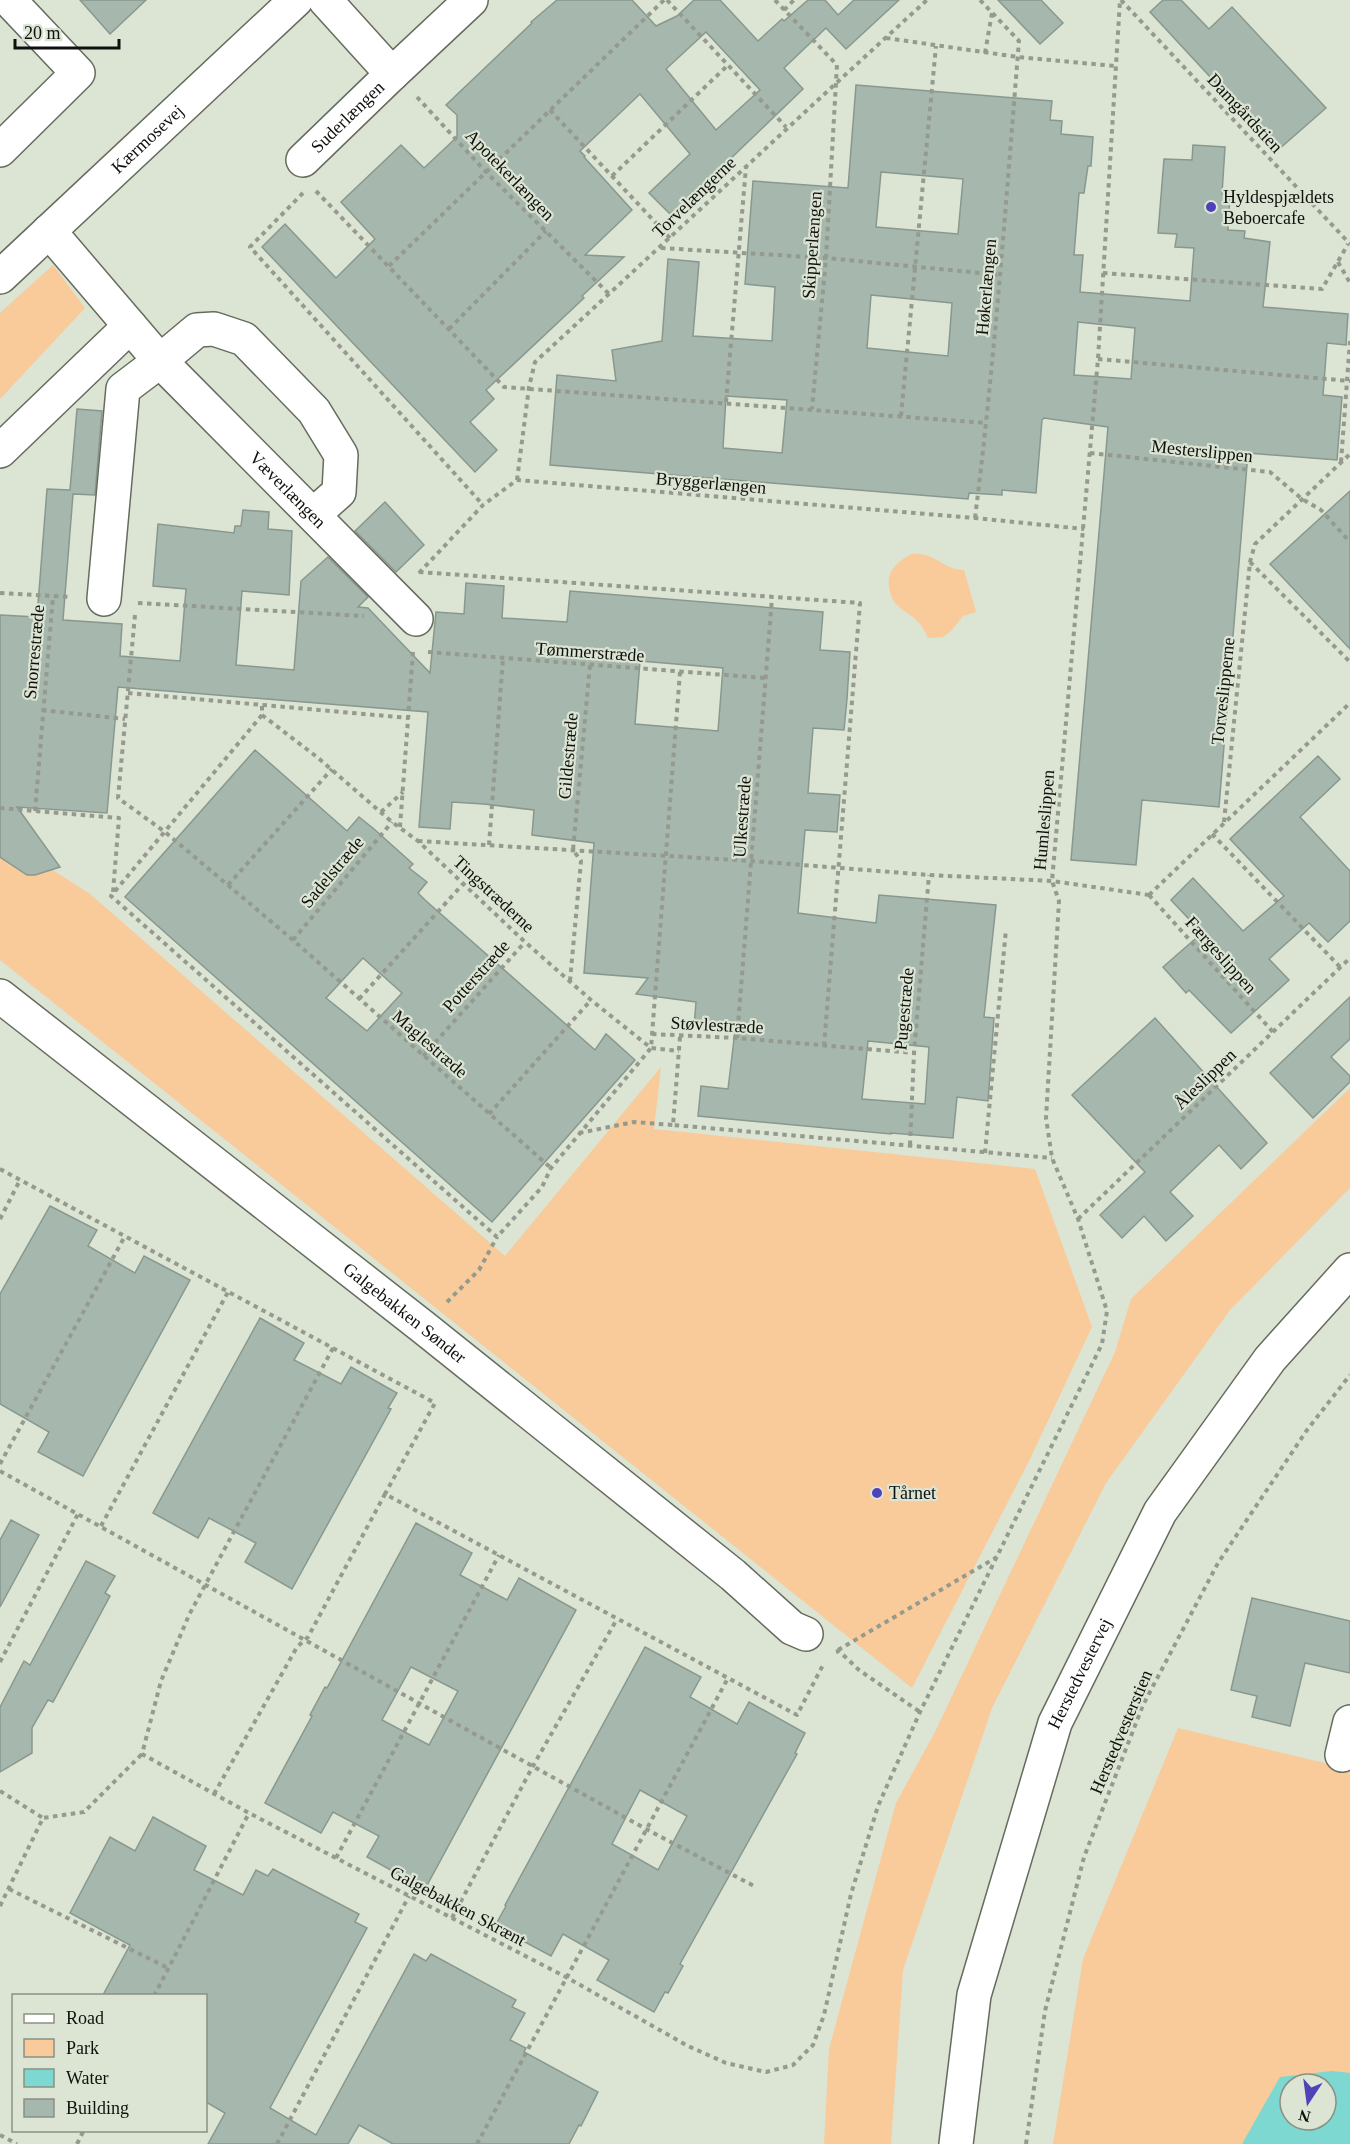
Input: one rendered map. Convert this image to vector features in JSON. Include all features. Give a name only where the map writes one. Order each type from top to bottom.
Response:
[{"type":"street","points":[[2,143],[78,73],[9,0]]},
{"type":"street","name":"Kærmosevej","points":[[0,277],[296,0]]},
{"type":"street","name":"Suderlængen","points":[[325,0],[392,74]]},
{"type":"street","name":"Suderlængen","points":[[303,160],[471,0]]},
{"type":"street","name":"Væverlængen","points":[[49,231],[159,361],[313,515],[415,634]]},
{"type":"street","points":[[0,451],[130,326]]},
{"type":"street","points":[[120,601],[123,389],[197,330],[214,329],[243,339],[314,411],[341,456],[339,492],[313,515]]},
{"type":"street","name":"Galgebakken Sønder","points":[[0,996],[423,1327],[733,1575],[792,1628],[816,1645]]},
{"type":"street","name":"Herstedvestervej","points":[[956,2144],[974,1995],[1055,1723],[1160,1512],[1270,1359],[1350,1270]]},
{"type":"street","points":[[1342,1755],[1350,1722]]},
{"type":"path","points":[[388,266],[665,0],[786,127]]},
{"type":"path","points":[[775,0],[837,65],[836,82]]},
{"type":"path","points":[[784,10],[794,0]]},
{"type":"path","name":"Torvelængerne","points":[[517,480],[529,387],[535,362],[660,248],[786,127],[927,0]]},
{"type":"path","points":[[980,0],[1019,41],[1018,57]]},
{"type":"path","name":"Humleslippen","points":[[920,1712],[1102,1344],[1107,1311],[1078,1219],[1052,1158],[1046,1118],[1059,901],[1052,881],[1098,359],[1120,0]]},
{"type":"path","name":"Damgårdstien","points":[[1120,0],[1349,244]]},
{"type":"path","points":[[985,53],[992,12]]},
{"type":"path","points":[[885,38],[985,53],[1115,66]]},
{"type":"path","points":[[901,416],[936,46]]},
{"type":"path","name":"Høkerlængen","points":[[975,518],[987,423],[1001,275],[1018,57]]},
{"type":"path","points":[[612,176],[728,65]]},
{"type":"path","name":"Apotekerlængen","points":[[392,74],[432,113],[486,172],[609,294]]},
{"type":"path","name":"Skipperlængen","points":[[812,409],[826,258],[836,82]]},
{"type":"path","points":[[550,110],[670,238]]},
{"type":"path","points":[[726,402],[746,166]]},
{"type":"path","points":[[483,505],[250,247],[310,186],[504,387],[529,387],[987,423]]},
{"type":"path","points":[[449,329],[546,231]]},
{"type":"path","points":[[1103,273],[1322,289],[1349,244]]},
{"type":"path","points":[[660,248],[826,258],[1001,275]]},
{"type":"path","points":[[1338,262],[1350,283]]},
{"type":"path","points":[[1341,463],[1350,340]]},
{"type":"path","points":[[1098,359],[1348,381]]},
{"type":"path","name":"Mesterslippen","points":[[1089,453],[1270,472],[1302,499],[1321,510],[1350,542]]},
{"type":"path","name":"Torveslipperne","points":[[1224,822],[1250,562],[1255,544],[1350,454]]},
{"type":"path","points":[[400,827],[419,572],[483,505],[517,480]]},
{"type":"path","name":"Bryggerlængen","points":[[517,480],[1084,529]]},
{"type":"path","points":[[1250,562],[1350,662]]},
{"type":"path","points":[[419,572],[860,603],[824,1046]]},
{"type":"path","name":"Tømmerstræde","points":[[0,593],[120,601],[415,634],[503,658],[765,678]]},
{"type":"path","name":"Snorrestræde","points":[[35,811],[53,596]]},
{"type":"path","name":"Ulkestræde","points":[[737,1038],[753,861],[772,597]]},
{"type":"path","points":[[120,601],[128,693],[118,798],[165,832],[228,885],[332,770]]},
{"type":"path","points":[[489,845],[503,658]]},
{"type":"path","name":"Gildestræde","points":[[573,850],[590,665]]},
{"type":"path","points":[[652,1034],[680,672]]},
{"type":"path","points":[[128,693],[409,718]]},
{"type":"path","points":[[418,841],[1052,881],[1149,895],[1350,703]]},
{"type":"path","points":[[113,893],[262,715],[262,706]]},
{"type":"path","name":"Snorrestræde","points":[[42,710],[125,719]]},
{"type":"path","name":"Tingstræderne","points":[[262,715],[418,841],[525,942],[591,1000],[651,1048]]},
{"type":"path","points":[[381,812],[403,791]]},
{"type":"path","points":[[0,808],[119,818],[111,896],[497,1237]]},
{"type":"path","name":"Sadelstræde","points":[[293,940],[392,822]]},
{"type":"path","points":[[1212,834],[1340,968]]},
{"type":"path","points":[[570,981],[581,861],[573,850]]},
{"type":"path","name":"Pugestræde","points":[[910,1145],[914,1053],[929,875]]},
{"type":"path","points":[[359,999],[463,884]]},
{"type":"path","name":"Maglestræde","points":[[228,885],[551,1168]]},
{"type":"path","name":"Færgeslippen","points":[[1149,895],[1273,1032]]},
{"type":"path","points":[[985,1153],[1006,929]]},
{"type":"path","name":"Potterstræde","points":[[423,1056],[525,942]]},
{"type":"path","name":"Åleslippen","points":[[1078,1219],[1350,958]]},
{"type":"path","points":[[489,1114],[591,1000]]},
{"type":"path","name":"Støvlestræde","points":[[423,1327],[479,1270],[497,1237],[542,1187],[551,1168],[578,1133],[651,1048],[652,1034],[737,1038],[914,1053]]},
{"type":"path","points":[[673,1125],[680,1037]]},
{"type":"path","points":[[651,1048],[679,1051]]},
{"type":"path","points":[[578,1133],[634,1122],[1052,1158]]},
{"type":"path","points":[[0,1169],[435,1403],[305,1639],[297,1647],[214,1794]]},
{"type":"path","points":[[0,1219],[20,1180]]},
{"type":"path","points":[[0,1464],[125,1236]]},
{"type":"path","points":[[102,1526],[228,1292]]},
{"type":"path","points":[[0,1791],[43,1818],[84,1812],[142,1754],[160,1681],[189,1615],[333,1348]]},
{"type":"path","name":"Herstedvesterstien","points":[[1026,2144],[1045,2011],[1084,1857],[1143,1705],[1218,1563],[1307,1430],[1350,1375]]},
{"type":"path","points":[[0,1471],[646,1829],[754,1886]]},
{"type":"path","points":[[385,1494],[797,1715],[816,1645],[839,1651],[859,1670],[920,1712]]},
{"type":"path","points":[[0,1662],[78,1514]]},
{"type":"path","points":[[336,1857],[499,1555]]},
{"type":"path","points":[[833,1654],[997,1557]]},
{"type":"path","points":[[452,1918],[533,1766],[617,1619]]},
{"type":"path","points":[[477,2144],[728,1678]]},
{"type":"path","name":"Galgebakken Skrænt","points":[[142,1754],[249,1813],[566,1977],[688,2046],[726,2063],[766,2072],[793,2065],[813,2045],[824,2015],[850,1894],[878,1806],[920,1712]]},
{"type":"path","points":[[155,1994],[249,1813]]},
{"type":"path","points":[[0,1906],[43,1818]]},
{"type":"path","points":[[9,1888],[168,1968]]},
{"type":"path","points":[[277,2144],[410,1896]]},
{"type":"path","points":[[0,2144],[2,2136],[17,2144]]},
{"type":"green space","points":[[53,265],[85,308],[0,399],[0,313]]},
{"type":"green space","points":[[912,554],[927,556],[950,567],[964,570],[976,612],[963,616],[943,637],[928,638],[920,624],[892,598],[889,578],[893,568]]},
{"type":"green space","points":[[0,836],[90,894],[505,1256],[661,1067],[654,1129],[1035,1169],[1092,1327],[1030,1459],[912,1688],[0,960]]},
{"type":"green space","points":[[1350,1088],[1350,1188],[1230,1310],[1106,1483],[992,1708],[903,1970],[891,2144],[824,2144],[829,2049],[896,1803],[935,1732],[1115,1352],[1131,1299]]},
{"type":"green space","points":[[1178,1728],[1350,1769],[1350,2144],[1053,2144],[1083,1959]]},
{"type":"water","points":[[1332,2071],[1350,2073],[1350,2144],[1242,2144],[1278,2081],[1278,2132],[1338,2132],[1338,2072],[1323,2072]]},
{"type":"building","points":[[80,0],[146,0],[110,34]]},
{"type":"building","points":[[557,0],[632,0],[656,26],[677,16],[694,0],[720,0],[758,41],[808,0],[825,0],[838,15],[854,0],[899,0],[846,49],[826,28],[784,68],[803,89],[672,215],[672,212],[670,214],[649,193],[690,154],[640,94],[580,151],[632,210],[585,255],[624,257],[486,390],[494,399],[470,422],[497,450],[475,472],[262,247],[285,224],[336,278],[375,239],[341,202],[401,145],[424,168],[457,137],[457,115],[446,105],[531,22]],"holes":[[[706,32],[760,90],[716,130],[666,69]]]},
{"type":"building","points":[[998,0],[1041,0],[1063,23],[1040,44]]},
{"type":"building","points":[[1163,0],[1181,0],[1209,29],[1232,7],[1326,108],[1278,150],[1150,12]]},
{"type":"building","points":[[856,85],[1052,101],[1050,120],[1062,121],[1061,134],[1093,137],[1091,166],[1088,166],[1084,193],[1079,193],[1074,255],[1083,255],[1080,292],[1190,301],[1194,248],[1175,247],[1177,234],[1158,233],[1164,159],[1192,160],[1193,145],[1225,147],[1222,194],[1230,195],[1228,230],[1245,231],[1244,238],[1270,242],[1263,307],[1348,314],[1346,345],[1327,343],[1323,395],[1342,397],[1337,460],[1248,453],[1219,807],[1142,800],[1136,865],[1071,860],[1108,427],[1044,418],[1036,493],[1002,490],[1002,495],[969,493],[968,499],[550,465],[557,375],[616,381],[612,350],[662,341],[668,259],[699,262],[693,336],[772,341],[775,287],[745,284],[753,181],[848,188]],"holes":[[[881,172],[963,179],[958,234],[876,227]],[[871,295],[952,303],[948,356],[867,348]],[[1078,322],[1135,328],[1131,379],[1074,375]],[[726,396],[787,400],[782,453],[723,448]]]},
{"type":"building","points":[[77,409],[102,411],[95,495],[73,494],[63,620],[122,624],[120,656],[180,661],[186,589],[153,586],[158,524],[234,533],[235,526],[241,526],[243,510],[269,512],[268,529],[292,531],[289,595],[242,591],[236,665],[294,670],[301,581],[328,557],[368,597],[358,607],[368,608],[430,673],[436,612],[464,614],[466,583],[504,586],[502,618],[567,622],[570,591],[823,612],[820,650],[850,652],[847,699],[844,730],[813,728],[808,793],[840,795],[837,832],[805,830],[798,913],[876,923],[879,895],[996,905],[984,1017],[994,1018],[988,1101],[957,1097],[953,1138],[698,1116],[701,1086],[728,1089],[735,1031],[694,1027],[696,1002],[636,994],[648,978],[584,973],[594,843],[532,835],[534,810],[484,804],[452,802],[450,829],[419,827],[428,712],[118,687],[107,813],[17,807],[60,867],[35,875],[27,875],[0,857],[0,615],[37,617],[47,489],[70,490]],"holes":[[[640,661],[723,668],[718,731],[635,724]],[[868,1041],[929,1047],[925,1104],[862,1099]]]},
{"type":"building","points":[[1350,491],[1350,649],[1270,564]]},
{"type":"building","points":[[385,502],[424,545],[396,572],[355,531]]},
{"type":"building","points":[[255,750],[347,831],[359,817],[374,829],[413,864],[409,868],[427,882],[418,893],[425,900],[595,1050],[606,1034],[635,1060],[492,1222],[125,897]],"holes":[[[363,958],[402,993],[367,1031],[326,998]]]},
{"type":"building","points":[[1318,756],[1340,779],[1300,817],[1350,871],[1350,921],[1328,942],[1309,923],[1269,959],[1289,980],[1231,1033],[1189,990],[1186,993],[1163,967],[1202,933],[1171,900],[1193,878],[1243,931],[1284,896],[1230,839]]},
{"type":"building","points":[[1350,997],[1350,1039],[1331,1057],[1350,1076],[1350,1082],[1313,1118],[1270,1073]]},
{"type":"building","points":[[1155,1018],[1267,1143],[1241,1169],[1219,1145],[1170,1192],[1193,1216],[1166,1241],[1144,1216],[1122,1238],[1100,1215],[1145,1172],[1072,1095]]},
{"type":"building","points":[[50,1206],[97,1230],[88,1246],[135,1273],[144,1256],[190,1280],[83,1476],[38,1452],[49,1432],[0,1404],[0,1294]]},
{"type":"building","points":[[260,1318],[304,1343],[294,1360],[341,1384],[351,1367],[397,1393],[388,1408],[391,1409],[292,1589],[245,1562],[256,1543],[209,1518],[198,1538],[153,1513]]},
{"type":"building","points":[[11,1520],[39,1535],[0,1607],[0,1540]]},
{"type":"building","points":[[416,1523],[472,1553],[460,1575],[507,1600],[519,1578],[576,1610],[425,1889],[367,1857],[379,1836],[333,1812],[321,1833],[265,1803],[325,1687],[327,1688]],"holes":[[[411,1667],[458,1691],[429,1745],[382,1720]]]},
{"type":"building","points":[[86,1561],[115,1576],[105,1593],[110,1596],[53,1702],[48,1700],[32,1728],[32,1753],[0,1772],[0,1707],[24,1661],[30,1665]]},
{"type":"building","points":[[1252,1598],[1350,1621],[1350,1673],[1305,1663],[1290,1726],[1252,1717],[1257,1696],[1231,1690]]},
{"type":"building","points":[[645,1647],[701,1677],[690,1697],[737,1724],[749,1702],[805,1733],[795,1753],[797,1754],[680,1964],[683,1966],[654,2012],[597,1980],[609,1960],[563,1934],[551,1956],[495,1926]],"holes":[[[640,1790],[687,1816],[658,1870],[612,1844]]]},
{"type":"building","points":[[153,1817],[206,1846],[194,1870],[243,1895],[256,1870],[268,1876],[273,1869],[359,1914],[355,1922],[367,1928],[270,2108],[316,2135],[414,1954],[426,1961],[431,1954],[516,2000],[512,2007],[525,2013],[510,2040],[526,2048],[524,2052],[598,2092],[581,2126],[579,2125],[569,2144],[393,2144],[359,2125],[348,2144],[208,2144],[225,2113],[207,2103],[207,1994],[104,1994],[130,1945],[70,1913],[110,1837],[135,1851]]},
{"type":"place","name":"Hyldespjældets Beboercafe","points":[[1211,207]]},
{"type":"place","name":"Tårnet","points":[[877,1493]]}]
